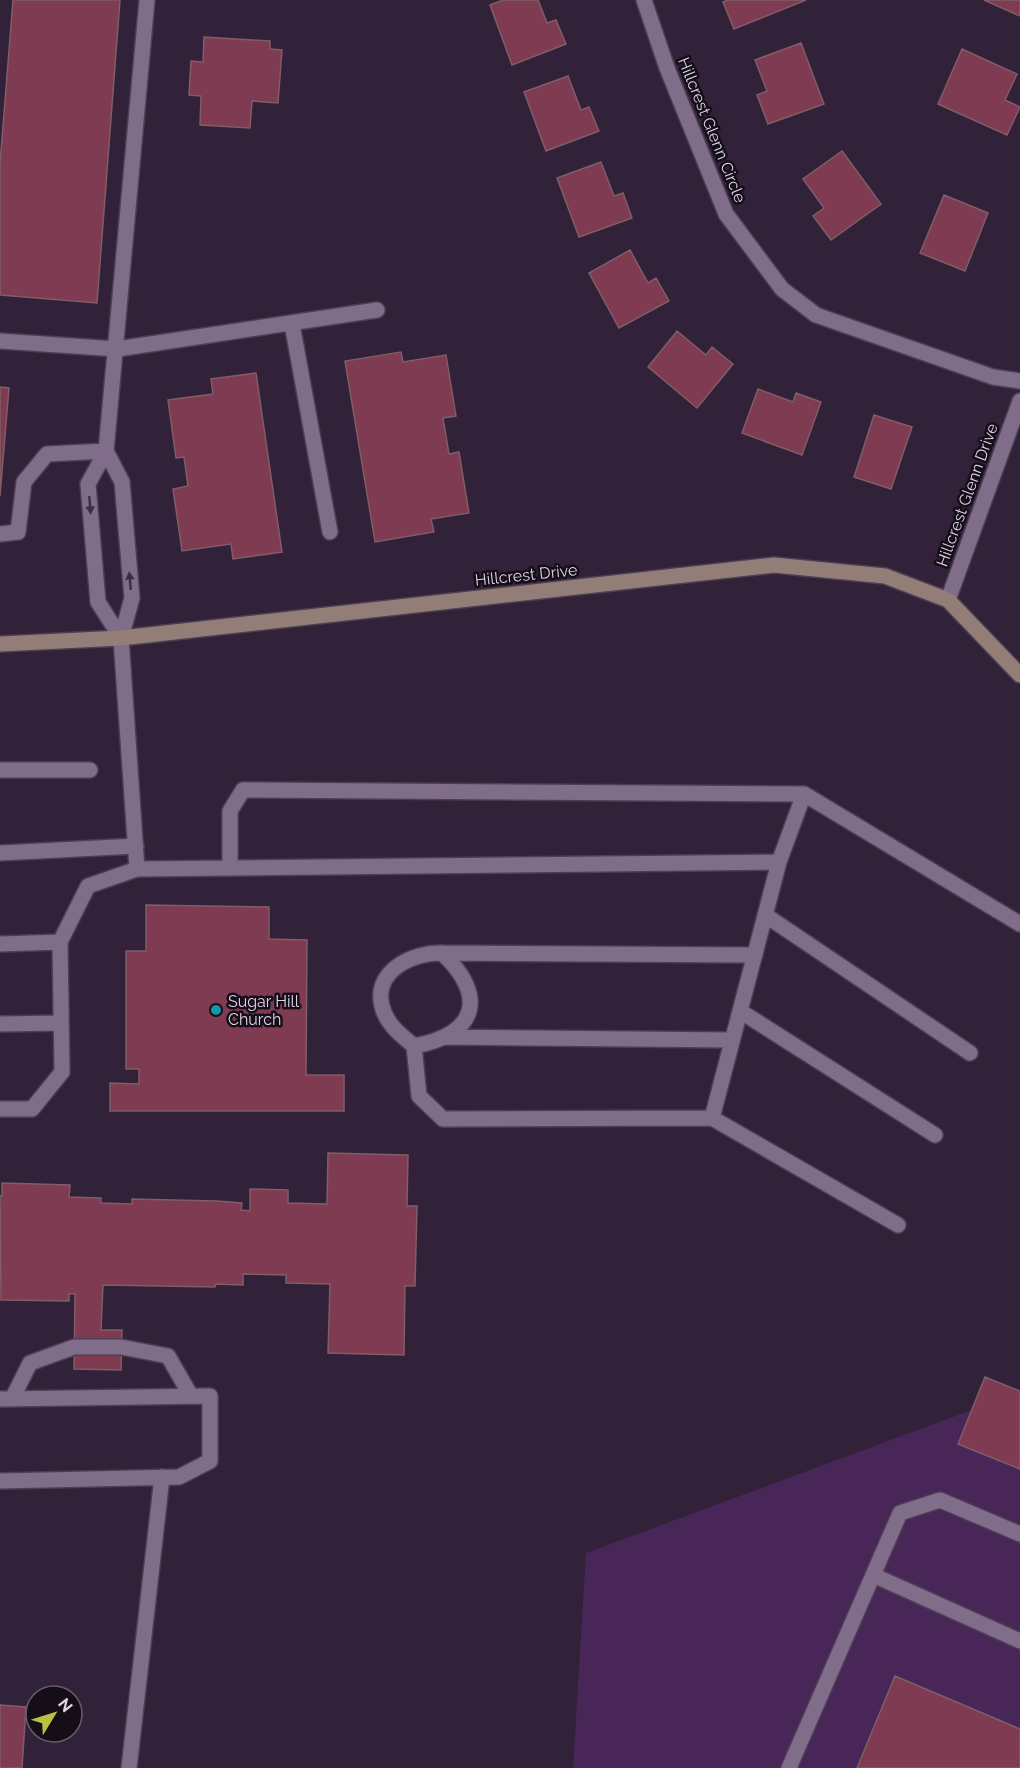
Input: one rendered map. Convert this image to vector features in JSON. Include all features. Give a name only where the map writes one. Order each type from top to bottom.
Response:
[{"type":"street","points":[[121,638],[98,602],[88,484],[106,452],[147,0]]},
{"type":"street","name":"Hillcrest Glenn Circle","points":[[644,0],[667,68],[726,214],[782,289],[816,315],[993,377],[1020,381]]},
{"type":"street","points":[[0,341],[117,349],[376,310]]},
{"type":"street","points":[[292,324],[330,532]]},
{"type":"street","name":"Hillcrest Glenn Drive","points":[[948,600],[1020,401]]},
{"type":"street","points":[[0,534],[18,532],[24,482],[47,454],[106,452]]},
{"type":"street","points":[[106,452],[122,482],[132,598],[121,638],[137,869]]},
{"type":"street","name":"Hillcrest Drive","points":[[0,645],[121,638],[774,565],[885,576],[948,600],[1020,675]]},
{"type":"street","points":[[0,770],[90,770]]},
{"type":"street","points":[[230,868],[230,811],[243,790],[804,794],[1020,924]]},
{"type":"street","points":[[712,1118],[779,862],[804,794]]},
{"type":"street","points":[[0,853],[136,846]]},
{"type":"street","points":[[0,1109],[32,1109],[62,1072],[60,942],[88,886],[137,869],[779,862]]},
{"type":"street","points":[[765,915],[970,1053]]},
{"type":"street","points":[[0,944],[60,942]]},
{"type":"street","points":[[755,954],[442,953],[413,956],[398,966],[384,981],[380,991],[382,1008],[389,1022],[414,1046],[419,1096],[443,1119],[712,1118],[898,1225]]},
{"type":"street","points":[[442,953],[456,966],[467,982],[472,1005],[464,1023],[445,1037]]},
{"type":"street","points":[[740,1011],[935,1135]]},
{"type":"street","points":[[0,1024],[61,1023]]},
{"type":"street","points":[[414,1046],[445,1037],[732,1040]]},
{"type":"street","points":[[6,1399],[30,1363],[74,1347],[121,1347],[168,1356],[191,1396]]},
{"type":"street","points":[[0,1480],[179,1477],[210,1461],[210,1396],[6,1399]]},
{"type":"street","points":[[129,1768],[162,1478]]},
{"type":"street","points":[[789,1768],[900,1513],[940,1500],[1020,1534]]},
{"type":"street","points":[[873,1575],[1020,1641]]},
{"type":"shaded area","points":[[1020,1392],[1020,1768],[573,1768],[586,1553]]},
{"type":"building","points":[[13,0],[120,0],[97,303],[0,295],[0,164]]},
{"type":"building","points":[[503,0],[538,0],[547,23],[556,20],[566,44],[512,65],[490,5]]},
{"type":"building","points":[[728,0],[806,0],[734,29],[723,2]]},
{"type":"building","points":[[984,0],[1020,0],[1020,16]]},
{"type":"building","points":[[204,37],[270,41],[270,49],[282,50],[278,103],[252,101],[250,128],[200,125],[201,96],[189,95],[191,61],[203,62]]},
{"type":"building","points":[[801,43],[824,104],[768,124],[757,95],[767,91],[755,60]]},
{"type":"building","points":[[962,49],[1017,74],[1005,100],[1020,107],[1007,135],[938,104]]},
{"type":"building","points":[[568,76],[581,110],[589,107],[599,131],[546,151],[524,92]]},
{"type":"building","points":[[842,151],[881,204],[831,240],[813,216],[824,208],[803,179]]},
{"type":"building","points":[[601,162],[614,196],[623,193],[632,218],[579,237],[557,178]]},
{"type":"building","points":[[944,195],[988,213],[965,271],[920,253]]},
{"type":"building","points":[[630,250],[648,283],[656,278],[669,301],[619,328],[589,273]]},
{"type":"building","points":[[677,331],[706,355],[712,347],[733,364],[697,408],[648,367]]},
{"type":"building","points":[[401,352],[403,362],[446,355],[456,416],[443,418],[449,454],[459,452],[469,513],[431,519],[434,532],[375,542],[345,361]]},
{"type":"building","points":[[256,373],[282,552],[233,559],[231,544],[182,551],[173,489],[188,486],[184,457],[176,458],[168,400],[213,394],[211,379]]},
{"type":"building","points":[[0,387],[9,388],[0,496]]},
{"type":"building","points":[[758,389],[793,402],[796,393],[821,402],[802,455],[742,433]]},
{"type":"building","points":[[874,415],[912,427],[891,489],[854,477]]},
{"type":"building","name":"Sugar Hill Church","points":[[146,905],[269,907],[269,939],[307,940],[306,1075],[344,1075],[344,1111],[110,1111],[110,1083],[139,1084],[139,1069],[126,1069],[126,951],[146,951]]},
{"type":"building","points":[[328,1153],[408,1155],[407,1206],[417,1206],[415,1286],[405,1286],[404,1355],[328,1353],[330,1284],[286,1283],[286,1275],[243,1274],[243,1285],[216,1284],[215,1287],[103,1285],[101,1330],[122,1330],[121,1370],[74,1369],[75,1294],[69,1294],[69,1301],[1,1300],[0,1196],[2,1196],[2,1183],[70,1185],[69,1197],[101,1198],[101,1203],[132,1204],[132,1199],[217,1201],[242,1203],[241,1210],[250,1211],[250,1189],[288,1190],[288,1203],[327,1204]]},
{"type":"building","points":[[985,1377],[1020,1391],[1020,1469],[958,1444]]},
{"type":"building","points":[[895,1676],[1020,1729],[1020,1768],[857,1768]]},
{"type":"building","points":[[0,1705],[24,1707],[22,1768],[0,1768]]},
{"type":"place","name":"Sugar Hill Church","points":[[216,1010]]}]
